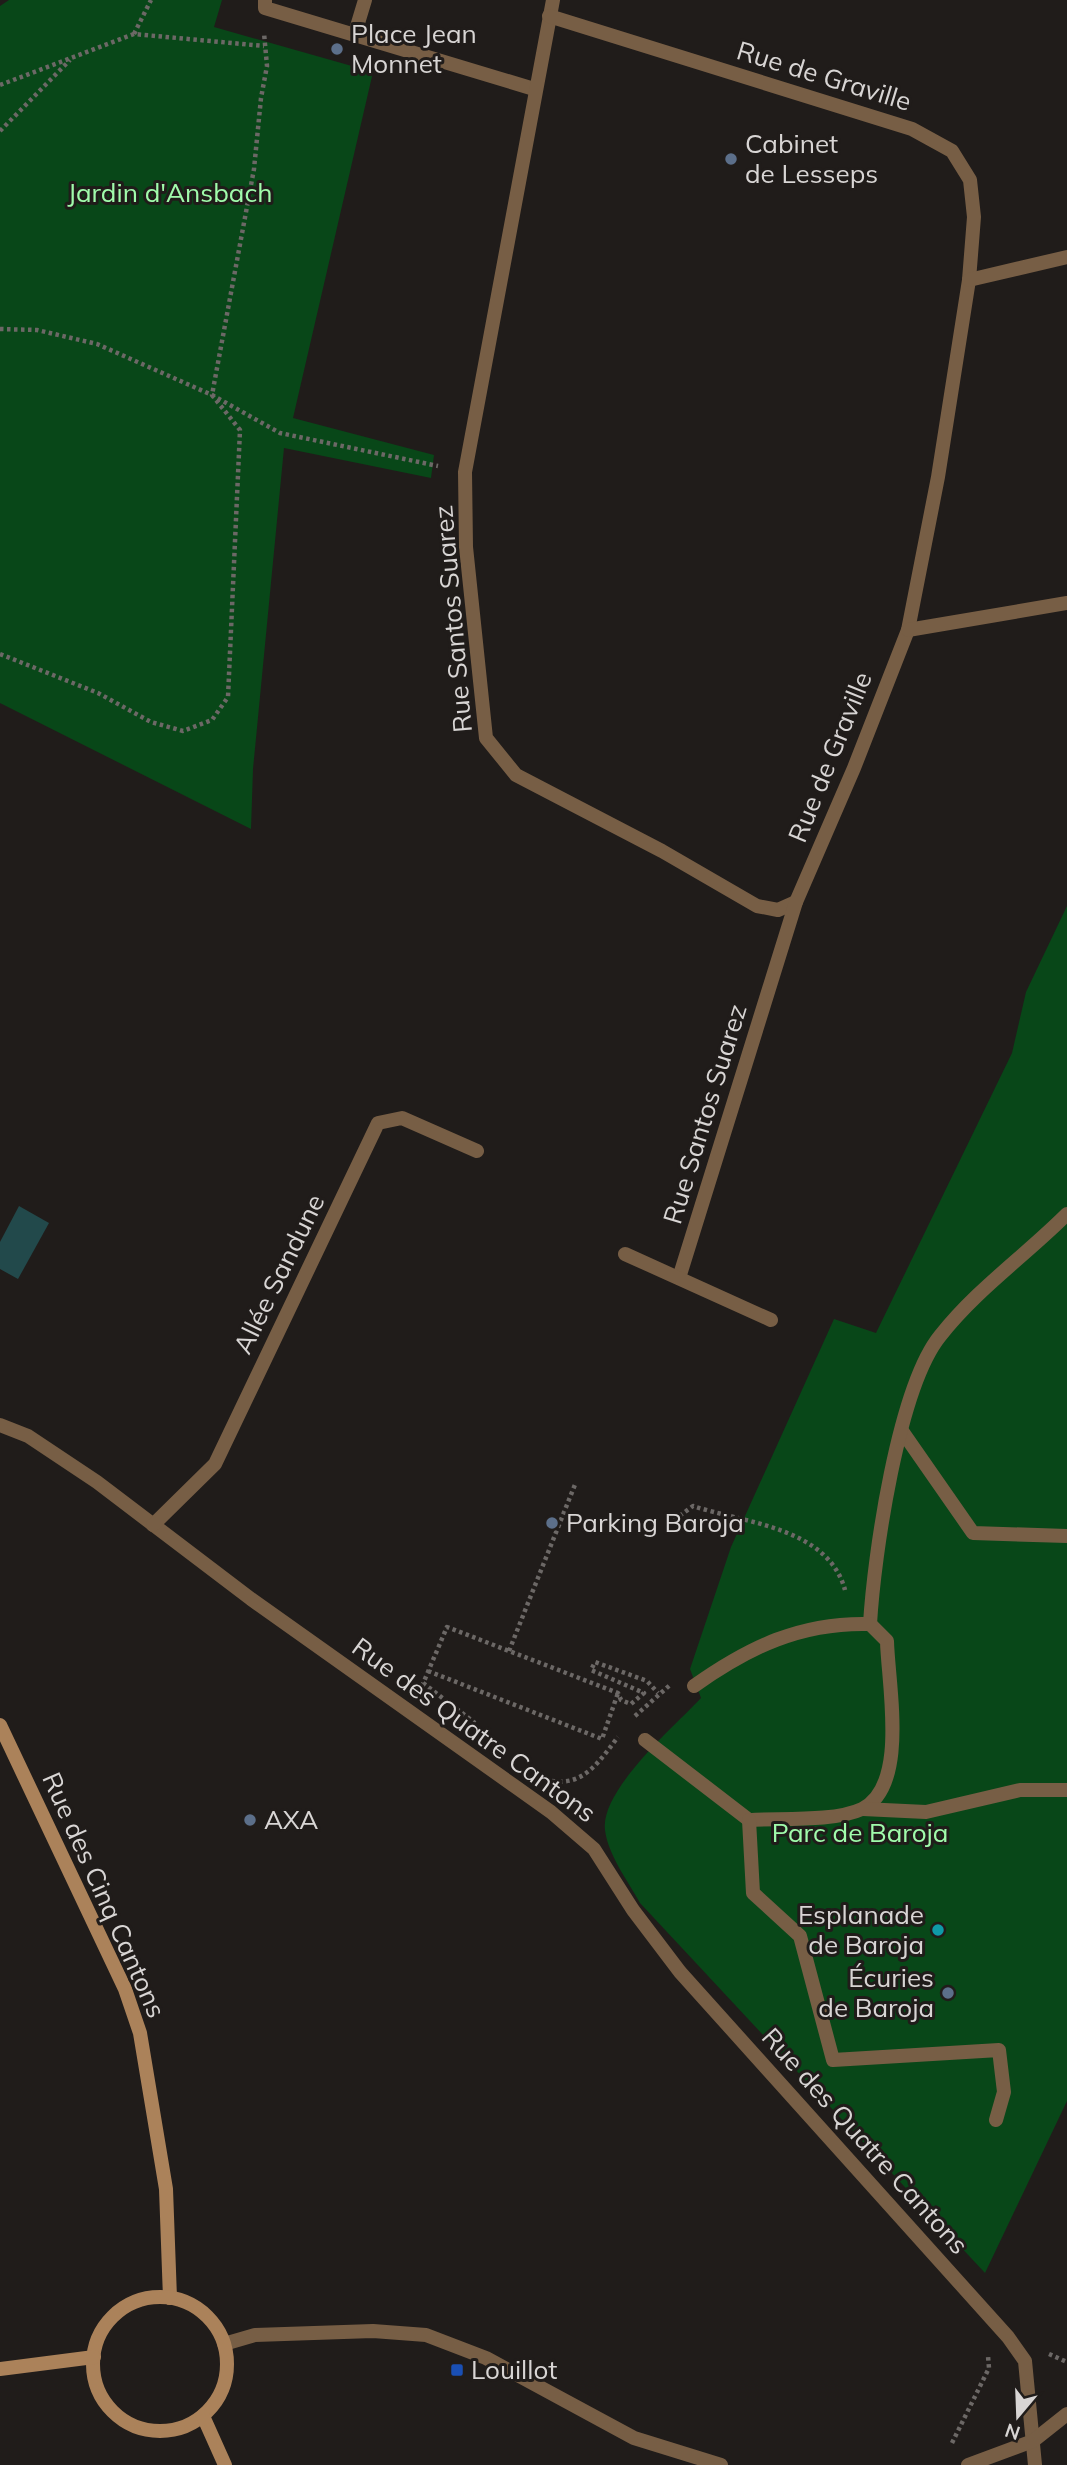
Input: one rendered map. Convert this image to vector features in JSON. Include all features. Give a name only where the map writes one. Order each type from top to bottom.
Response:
[{"type":"street","points":[[355,33],[365,0]]},
{"type":"street","name":"Rue Santos Suarez","points":[[553,0],[534,89],[525,154],[487,342],[465,471],[466,547],[486,738],[516,775],[662,851],[757,906],[778,910],[796,902]]},
{"type":"street","points":[[265,4],[534,89]]},
{"type":"street","name":"Rue de Graville","points":[[549,16],[912,129],[952,151],[970,180],[974,217],[969,280],[938,477],[908,631],[854,768],[796,902]]},
{"type":"street","points":[[969,280],[1067,257]]},
{"type":"street","points":[[908,631],[1067,603]]},
{"type":"street","name":"Rue Santos Suarez","points":[[679,1278],[796,902]]},
{"type":"street","name":"Allée Sandune","points":[[153,1525],[215,1464],[379,1123],[402,1118],[477,1151]]},
{"type":"street","points":[[870,1624],[873,1575],[913,1388],[938,1338],[993,1278],[1067,1214]]},
{"type":"street","points":[[625,1254],[771,1320]]},
{"type":"street","name":"Rue des Quatre Cantons","points":[[0,1425],[28,1436],[153,1525],[251,1599],[551,1812],[594,1849],[633,1910],[680,1972],[1008,2337],[1025,2361],[1035,2465]]},
{"type":"street","points":[[902,1431],[973,1533],[1067,1536]]},
{"type":"street","points":[[694,1686],[735,1657],[782,1636],[848,1623],[870,1624],[887,1642],[894,1747],[884,1789],[863,1809]]},
{"type":"street","name":"Rue des Cinq Cantons","points":[[0,1725],[125,1989],[140,2033],[166,2189],[170,2298]]},
{"type":"street","points":[[645,1740],[749,1820],[827,1816],[863,1809],[926,1812],[1020,1790],[1067,1790]]},
{"type":"street","points":[[749,1820],[753,1893],[800,1936],[833,2060],[999,2050],[1004,2092],[996,2120]]},
{"type":"street","points":[[149,2298],[170,2298],[204,2313],[224,2344],[228,2364],[225,2383],[216,2402],[203,2416],[183,2428],[161,2431],[139,2428],[119,2417],[104,2400],[95,2380],[93,2357],[99,2337],[111,2319],[128,2305],[149,2298]]},
{"type":"street","points":[[224,2344],[255,2335],[373,2331],[426,2335],[486,2358],[634,2438],[721,2465]]},
{"type":"street","points":[[0,2369],[93,2357]]},
{"type":"street","points":[[968,2465],[1033,2441],[1067,2414]]},
{"type":"street","points":[[203,2416],[225,2465]]},
{"type":"path","points":[[134,34],[151,0]]},
{"type":"path","points":[[0,654],[97,694],[151,722],[183,731],[212,720],[228,697],[240,430],[212,396],[254,169],[267,66],[264,46],[265,4]]},
{"type":"path","points":[[0,85],[134,34],[264,46]]},
{"type":"path","points":[[0,131],[73,57]]},
{"type":"path","points":[[0,329],[37,330],[97,344],[212,396],[280,433],[438,466]]},
{"type":"path","points":[[509,1651],[576,1482]]},
{"type":"path","points":[[674,1520],[693,1506],[724,1517],[771,1525],[789,1533],[822,1555],[842,1577],[847,1597]]},
{"type":"path","points":[[418,1691],[447,1628],[618,1693],[621,1700],[631,1704],[644,1693],[591,1670],[595,1661],[647,1681],[657,1693],[633,1717]]},
{"type":"path","points":[[428,1671],[602,1739],[618,1693]]},
{"type":"path","points":[[423,1683],[476,1724]]},
{"type":"path","points":[[550,1780],[576,1781],[590,1772],[620,1735]]},
{"type":"path","points":[[951,2447],[989,2368],[988,2356],[996,2347]]},
{"type":"green space","name":"Jardin d'Ansbach","points":[[9,0],[222,0],[214,27],[373,72],[293,418],[434,455],[431,478],[284,448],[253,769],[251,829],[0,703],[0,6]]},
{"type":"green space","name":"Parc de Baroja","points":[[1067,906],[1067,2101],[985,2273],[640,1903],[614,1858],[605,1830],[607,1814],[614,1796],[626,1778],[701,1698],[690,1669],[731,1547],[834,1319],[876,1333],[1012,1053],[1026,992]]},
{"type":"water","points":[[19,1206],[49,1223],[18,1279],[0,1269],[0,1242]]},
{"type":"place","name":"Place Jean Monnet","points":[[337,49]]},
{"type":"place","name":"Cabinet de Lesseps","points":[[731,159]]},
{"type":"place","name":"Parking Baroja","points":[[552,1523]]},
{"type":"place","name":"AXA","points":[[250,1820]]},
{"type":"place","name":"Esplanade de Baroja","points":[[938,1930]]},
{"type":"place","name":"Écuries de Baroja","points":[[948,1993]]},
{"type":"place","name":"Louillot","points":[[457,2370]]}]
